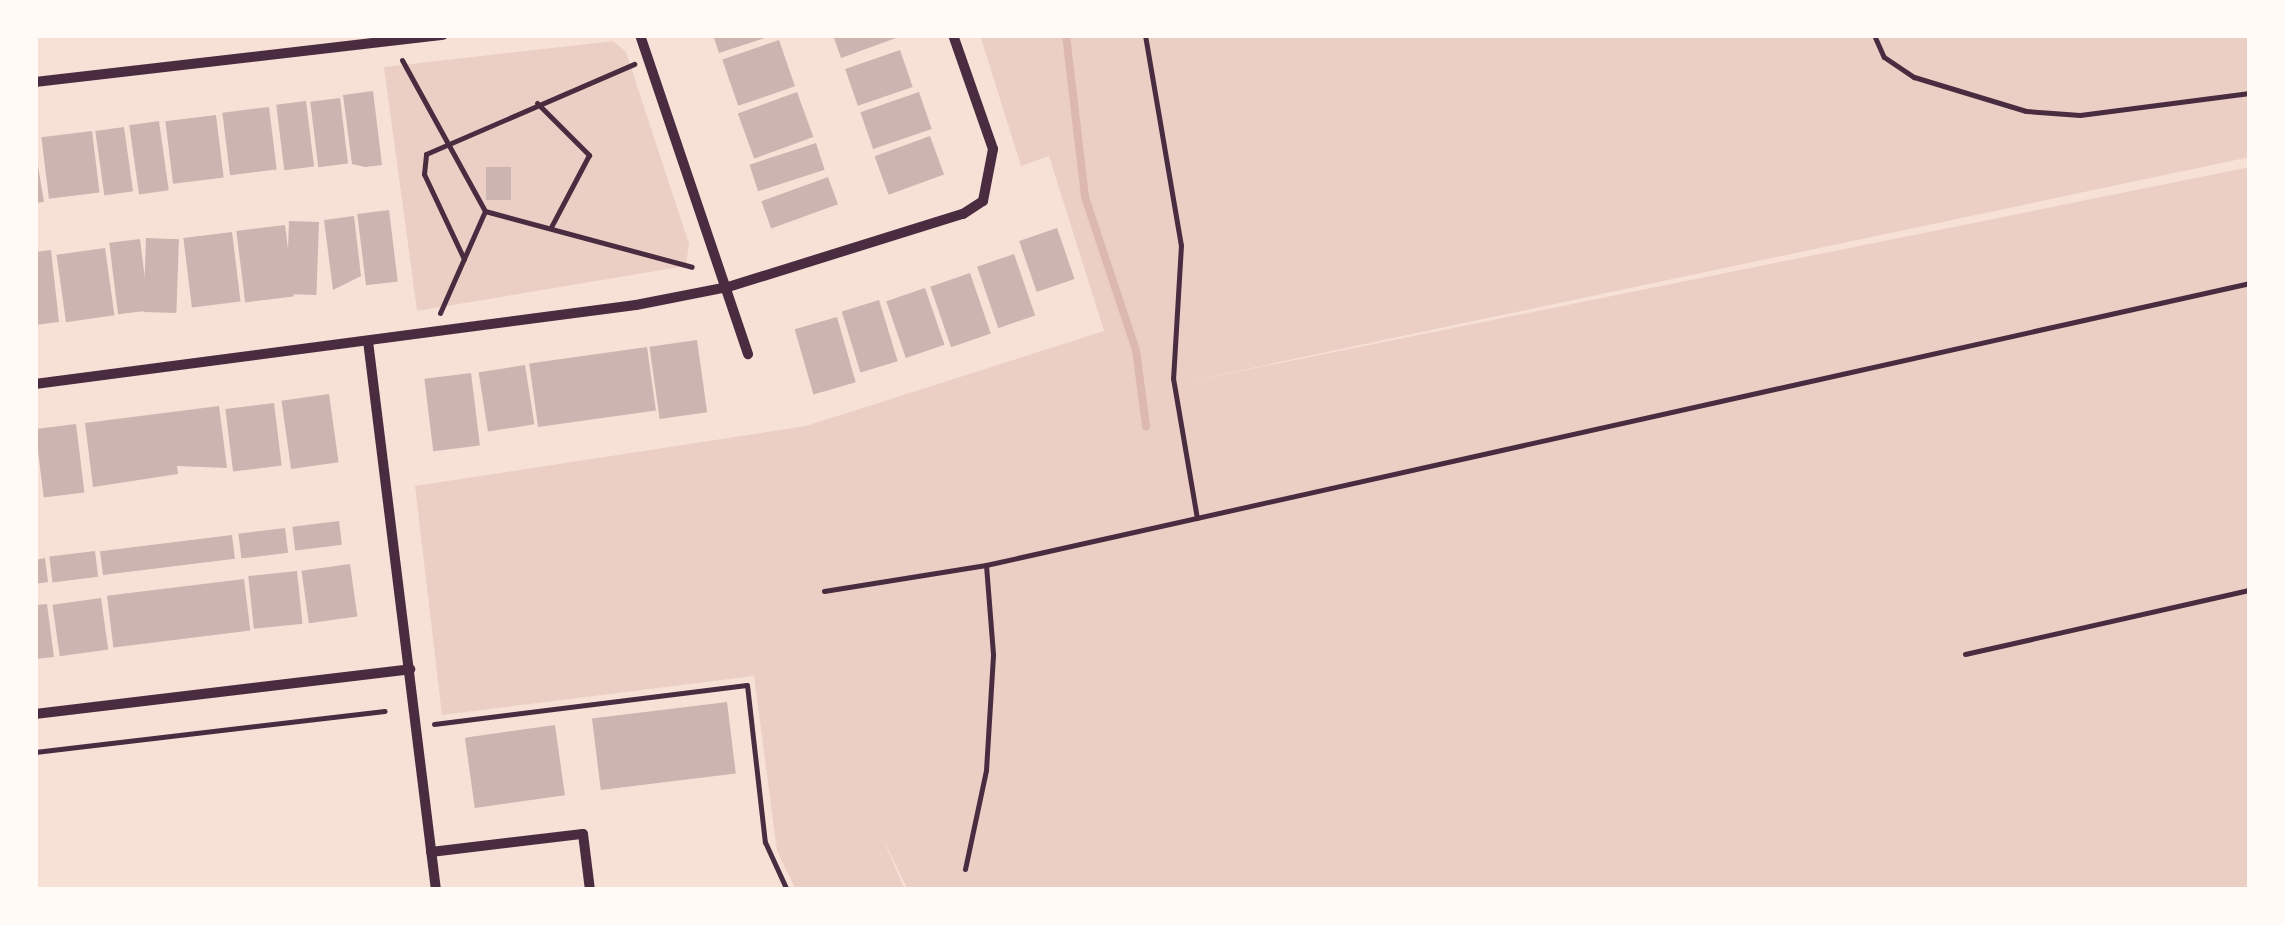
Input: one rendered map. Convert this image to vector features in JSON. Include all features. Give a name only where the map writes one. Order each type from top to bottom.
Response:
[{"type":"street","points":[[35,82],[443,35]]},
{"type":"street","points":[[640,35],[748,354]]},
{"type":"street","points":[[35,384],[368,341],[728,287],[901,236],[983,201],[993,149],[953,35]]},
{"type":"street","points":[[368,341],[436,890]]},
{"type":"street","points":[[35,714],[410,670]]},
{"type":"street","points":[[431,852],[583,834],[590,890]]},
{"type":"path","points":[[1145,35],[1180,245],[1174,378],[1197,518]]},
{"type":"path","points":[[1615,35],[1696,35]]},
{"type":"path","points":[[1874,35],[1884,57],[1914,77],[2026,111],[2080,115],[2250,93]]},
{"type":"path","points":[[402,60],[443,140],[486,211],[692,267]]},
{"type":"path","points":[[464,258],[424,174],[426,154],[443,140],[634,64]]},
{"type":"path","points":[[536,103],[589,155],[550,228]]},
{"type":"path","points":[[440,313],[486,211]]},
{"type":"path","points":[[824,592],[986,565],[2250,283]]},
{"type":"path","points":[[965,869],[988,731],[986,565]]},
{"type":"path","points":[[1965,654],[2250,590]]},
{"type":"path","points":[[434,724],[747,685],[765,842],[786,890]]},
{"type":"path","points":[[35,752],[385,711]]},
{"type":"shaded area","points":[[980,35],[2250,35],[2250,157],[1171,385],[2250,167],[2250,890],[908,890],[882,837],[905,890],[796,890],[777,851],[754,676],[442,715],[415,486],[806,426],[1104,331],[1049,156],[1021,166]]},
{"type":"shaded area","points":[[613,41],[626,52],[689,244],[686,266],[417,311],[384,67]]},
{"type":"building","points":[[713,35],[771,35],[771,36],[719,53]]},
{"type":"building","points":[[833,35],[895,35],[896,38],[841,58]]},
{"type":"building","points":[[779,40],[795,86],[738,106],[722,60]]},
{"type":"building","points":[[900,50],[913,87],[858,106],[845,69]]},
{"type":"building","points":[[373,91],[382,165],[365,167],[352,164],[343,95]]},
{"type":"building","points":[[797,92],[813,137],[754,159],[738,114]]},
{"type":"building","points":[[919,92],[932,129],[873,149],[860,112]]},
{"type":"building","points":[[340,98],[348,164],[318,167],[310,102]]},
{"type":"building","points":[[306,101],[314,167],[284,170],[276,105]]},
{"type":"building","points":[[269,107],[277,170],[230,175],[222,113]]},
{"type":"building","points":[[216,115],[224,178],[173,184],[165,121]]},
{"type":"building","points":[[159,121],[169,190],[139,194],[129,125]]},
{"type":"building","points":[[124,127],[133,191],[104,195],[95,131]]},
{"type":"building","points":[[92,131],[100,193],[49,199],[41,137]]},
{"type":"building","points":[[930,136],[944,175],[889,195],[875,156]]},
{"type":"building","points":[[816,143],[825,170],[758,191],[749,165]]},
{"type":"building","points":[[35,148],[44,202],[35,203]]},
{"type":"building","points":[[486,167],[511,167],[511,200],[486,200]]},
{"type":"building","points":[[828,177],[838,204],[771,229],[761,201]]},
{"type":"building","points":[[389,210],[398,281],[366,285],[357,214]]},
{"type":"building","points":[[354,216],[361,276],[333,290],[324,220]]},
{"type":"building","points":[[289,221],[319,222],[316,295],[286,294]]},
{"type":"building","points":[[285,225],[294,296],[245,302],[236,231]]},
{"type":"building","points":[[1057,228],[1075,279],[1037,292],[1019,241]]},
{"type":"building","points":[[232,232],[241,301],[192,307],[183,238]]},
{"type":"building","points":[[146,238],[179,239],[176,313],[143,312]]},
{"type":"building","points":[[140,239],[149,310],[118,314],[109,243]]},
{"type":"building","points":[[105,248],[114,315],[66,322],[56,255]]},
{"type":"building","points":[[51,250],[59,322],[35,325],[35,252]]},
{"type":"building","points":[[1014,254],[1035,315],[998,328],[977,267]]},
{"type":"building","points":[[970,273],[991,334],[951,347],[930,287]]},
{"type":"building","points":[[925,288],[945,345],[906,358],[886,301]]},
{"type":"building","points":[[879,300],[898,361],[860,373],[842,311]]},
{"type":"building","points":[[837,317],[856,382],[813,394],[795,329]]},
{"type":"building","points":[[697,340],[707,412],[660,419],[649,347]]},
{"type":"building","points":[[647,347],[656,410],[538,427],[529,364]]},
{"type":"building","points":[[525,365],[534,424],[488,432],[479,372]]},
{"type":"building","points":[[471,373],[480,445],[433,451],[424,379]]},
{"type":"building","points":[[329,394],[339,462],[291,469],[281,401]]},
{"type":"building","points":[[274,403],[282,466],[233,472],[225,409]]},
{"type":"building","points":[[219,406],[227,468],[177,466],[178,474],[93,487],[85,423]]},
{"type":"building","points":[[76,424],[84,492],[44,497],[35,429]]},
{"type":"building","points":[[339,521],[342,545],[295,551],[292,527]]},
{"type":"building","points":[[285,528],[288,553],[241,559],[238,534]]},
{"type":"building","points":[[232,535],[235,559],[103,575],[100,551]]},
{"type":"building","points":[[95,551],[98,577],[53,582],[49,557]]},
{"type":"building","points":[[45,558],[48,582],[35,584],[35,560]]},
{"type":"building","points":[[350,564],[357,616],[309,623],[301,571]]},
{"type":"building","points":[[297,571],[303,624],[254,629],[248,576]]},
{"type":"building","points":[[244,579],[250,631],[113,647],[107,596]]},
{"type":"building","points":[[101,598],[108,649],[60,656],[52,605]]},
{"type":"building","points":[[47,604],[54,657],[35,659],[35,605]]},
{"type":"building","points":[[727,702],[736,773],[601,790],[592,719]]},
{"type":"building","points":[[555,725],[565,795],[475,808],[465,738]]},
{"type":"waterway","points":[[1066,35],[1085,197],[1136,350],[1146,426]]}]
